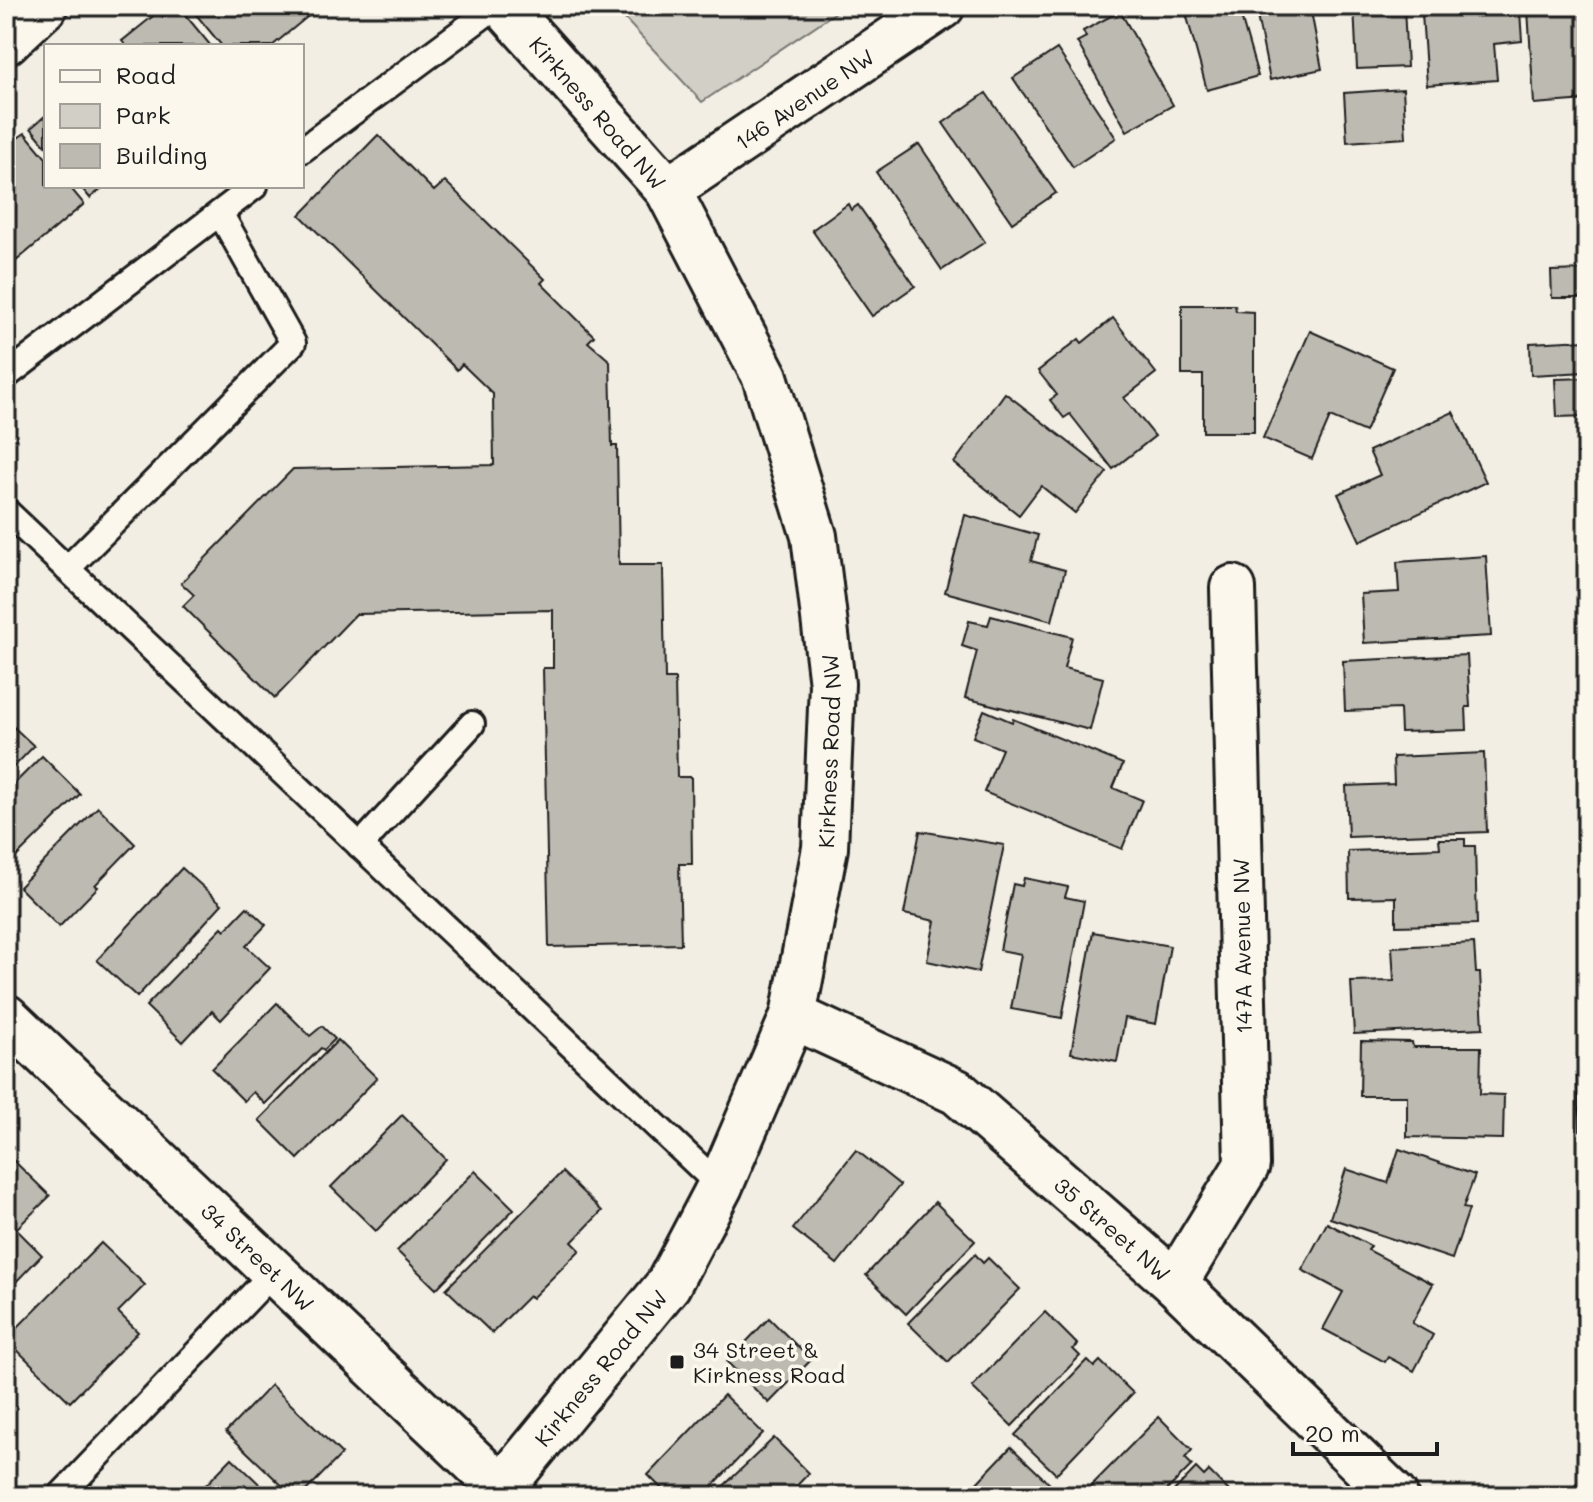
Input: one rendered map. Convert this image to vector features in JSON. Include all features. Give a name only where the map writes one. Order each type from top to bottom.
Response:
[{"type":"street","points":[[6,42],[45,6]]},
{"type":"street","name":"Kirkness Road NW","points":[[503,1493],[668,1285],[720,1186],[793,1016],[825,848],[832,684],[814,536],[765,377],[668,190],[504,6]]},
{"type":"street","name":"146 Avenue NW","points":[[668,190],[942,6]]},
{"type":"street","name":"147A Avenue NW","points":[[1175,1283],[1247,1165],[1233,588]]},
{"type":"street","name":"35 Street NW","points":[[793,1016],[957,1092],[1175,1283],[1395,1496]]},
{"type":"street","name":"34 Street NW","points":[[6,1017],[503,1493]]},
{"type":"lane","points":[[304,149],[496,6]]},
{"type":"lane","points":[[6,376],[252,188]]},
{"type":"lane","points":[[67,569],[293,343],[220,213]]},
{"type":"lane","points":[[6,511],[720,1186]]},
{"type":"lane","points":[[360,846],[472,724]]},
{"type":"lane","points":[[60,1496],[273,1273]]},
{"type":"green space","points":[[613,6],[845,6],[702,102]]},
{"type":"building","points":[[178,6],[209,44],[124,44],[122,41],[158,12],[163,17]]},
{"type":"building","points":[[189,6],[318,8],[274,44],[220,44]]},
{"type":"building","points":[[1184,6],[1238,6],[1258,76],[1207,90]]},
{"type":"building","points":[[1255,6],[1310,6],[1322,69],[1270,80]]},
{"type":"building","points":[[1354,6],[1404,6],[1407,67],[1357,69]]},
{"type":"building","points":[[1457,6],[1515,6],[1515,11],[1520,11],[1522,41],[1494,44],[1497,80],[1427,85],[1422,14],[1457,11]]},
{"type":"building","points":[[1587,6],[1587,100],[1534,104],[1528,10]]},
{"type":"building","points":[[1120,11],[1173,105],[1127,131],[1077,42],[1086,37],[1083,31]]},
{"type":"building","points":[[1057,49],[1116,138],[1073,167],[1013,78]]},
{"type":"building","points":[[1403,89],[1406,138],[1347,142],[1344,93]]},
{"type":"building","points":[[986,93],[1056,193],[1012,223],[943,123]]},
{"type":"building","points":[[44,117],[44,144],[31,128]]},
{"type":"building","points":[[25,133],[44,156],[44,188],[71,188],[84,204],[9,267],[6,263],[6,146]]},
{"type":"building","points":[[378,135],[434,191],[445,181],[545,279],[541,283],[594,336],[588,342],[610,361],[612,446],[617,446],[619,565],[663,565],[665,679],[675,679],[677,777],[691,777],[692,864],[679,864],[681,944],[549,947],[543,668],[553,668],[553,610],[356,614],[275,698],[183,606],[194,595],[181,583],[293,469],[494,465],[493,394],[462,364],[457,370],[300,215]]},
{"type":"building","points":[[919,144],[985,242],[942,270],[876,172]]},
{"type":"building","points":[[82,188],[102,188],[90,198]]},
{"type":"building","points":[[848,204],[851,210],[858,205],[915,286],[872,316],[812,230]]},
{"type":"building","points":[[1587,270],[1587,298],[1552,298],[1551,271]]},
{"type":"building","points":[[1182,305],[1235,305],[1236,311],[1254,312],[1254,432],[1203,432],[1203,375],[1182,375]]},
{"type":"building","points":[[1113,318],[1156,373],[1124,398],[1155,436],[1113,469],[1070,414],[1064,418],[1050,400],[1057,395],[1038,371],[1079,339],[1082,343]]},
{"type":"building","points":[[1310,331],[1393,368],[1365,432],[1330,417],[1312,459],[1263,438]]},
{"type":"building","points":[[1585,340],[1586,372],[1531,375],[1530,343]]},
{"type":"building","points":[[1587,378],[1587,416],[1557,417],[1555,379]]},
{"type":"building","points":[[1005,393],[1107,472],[1075,513],[1041,486],[1019,515],[954,463]]},
{"type":"building","points":[[1453,412],[1486,482],[1360,541],[1338,494],[1380,475],[1369,451]]},
{"type":"building","points":[[965,515],[1038,535],[1031,561],[1065,570],[1052,621],[945,592]]},
{"type":"building","points":[[1486,556],[1491,636],[1364,643],[1361,594],[1399,592],[1397,562]]},
{"type":"building","points":[[991,616],[1072,637],[1064,668],[1103,678],[1090,730],[965,698],[977,651],[962,646],[969,621],[988,625]]},
{"type":"building","points":[[1467,655],[1470,707],[1466,707],[1467,730],[1401,732],[1400,709],[1345,711],[1343,661]]},
{"type":"building","points":[[984,710],[1123,764],[1113,788],[1142,800],[1122,849],[984,792],[1002,749],[973,737]]},
{"type":"building","points":[[6,720],[34,746],[6,775]]},
{"type":"building","points":[[1484,753],[1487,832],[1348,837],[1346,786],[1394,784],[1393,757]]},
{"type":"building","points":[[42,756],[80,794],[6,867],[6,792]]},
{"type":"building","points":[[98,807],[135,844],[59,927],[19,887]]},
{"type":"building","points":[[920,831],[1004,845],[978,972],[927,961],[935,921],[904,914]]},
{"type":"building","points":[[1439,839],[1465,839],[1465,846],[1475,846],[1477,924],[1396,926],[1396,897],[1349,898],[1348,851],[1440,848]]},
{"type":"building","points":[[182,868],[222,904],[137,997],[97,960]]},
{"type":"building","points":[[1024,878],[1068,887],[1065,897],[1084,901],[1062,1018],[1011,1009],[1021,954],[1000,950],[1013,884],[1022,886]]},
{"type":"building","points":[[247,907],[266,925],[246,946],[270,968],[221,1020],[212,1011],[183,1042],[146,1006],[222,927],[225,930]]},
{"type":"building","points":[[1093,932],[1170,946],[1156,1024],[1125,1018],[1117,1062],[1071,1053]]},
{"type":"building","points":[[1474,943],[1476,973],[1480,973],[1483,1028],[1354,1034],[1351,982],[1394,981],[1392,947]]},
{"type":"building","points":[[277,1003],[310,1036],[322,1026],[335,1039],[324,1050],[321,1048],[265,1104],[253,1092],[244,1101],[212,1069]]},
{"type":"building","points":[[338,1040],[377,1078],[298,1159],[259,1120]]},
{"type":"building","points":[[1361,1041],[1412,1042],[1413,1047],[1481,1047],[1480,1094],[1504,1095],[1503,1139],[1407,1137],[1407,1096],[1360,1096]]},
{"type":"building","points":[[1577,1077],[1587,1077],[1587,1129],[1580,1130]]},
{"type":"building","points":[[402,1115],[446,1159],[376,1231],[331,1187]]},
{"type":"building","points":[[1399,1149],[1475,1175],[1463,1208],[1469,1209],[1452,1259],[1330,1218],[1346,1169],[1388,1183]]},
{"type":"building","points":[[856,1150],[900,1185],[837,1264],[793,1229]]},
{"type":"building","points":[[8,1155],[50,1196],[16,1229],[42,1255],[6,1292],[6,1158]]},
{"type":"building","points":[[475,1171],[514,1209],[436,1289],[397,1251]]},
{"type":"building","points":[[562,1172],[602,1211],[572,1242],[580,1250],[492,1333],[446,1289]]},
{"type":"building","points":[[935,1202],[975,1241],[906,1314],[866,1275]]},
{"type":"building","points":[[1327,1223],[1371,1246],[1368,1250],[1433,1284],[1412,1323],[1433,1335],[1414,1371],[1388,1357],[1385,1362],[1323,1329],[1343,1292],[1302,1270]]},
{"type":"building","points":[[101,1243],[145,1285],[118,1312],[138,1332],[70,1402],[6,1339]]},
{"type":"building","points":[[975,1254],[983,1263],[988,1258],[1020,1289],[948,1362],[908,1323]]},
{"type":"building","points":[[1045,1312],[1078,1345],[1073,1349],[1080,1356],[1012,1426],[972,1387]]},
{"type":"building","points":[[769,1318],[811,1360],[769,1403],[727,1362]]},
{"type":"building","points":[[1087,1360],[1094,1367],[1100,1361],[1133,1393],[1056,1474],[1015,1435]]},
{"type":"building","points":[[271,1385],[342,1454],[301,1496],[293,1496],[226,1432]]},
{"type":"building","points":[[724,1395],[763,1433],[703,1496],[669,1496],[648,1475]]},
{"type":"building","points":[[1159,1417],[1192,1450],[1185,1458],[1192,1465],[1161,1496],[1081,1496]]},
{"type":"building","points":[[774,1438],[809,1473],[787,1496],[713,1496]]},
{"type":"building","points":[[1011,1447],[1056,1490],[1050,1496],[983,1496],[973,1487]]},
{"type":"building","points":[[232,1458],[272,1496],[195,1496]]},
{"type":"building","points":[[1196,1468],[1204,1476],[1209,1471],[1234,1496],[1169,1496]]},
{"type":"place","name":"34 Street & Kirkness Road","points":[[677,1362]]}]
